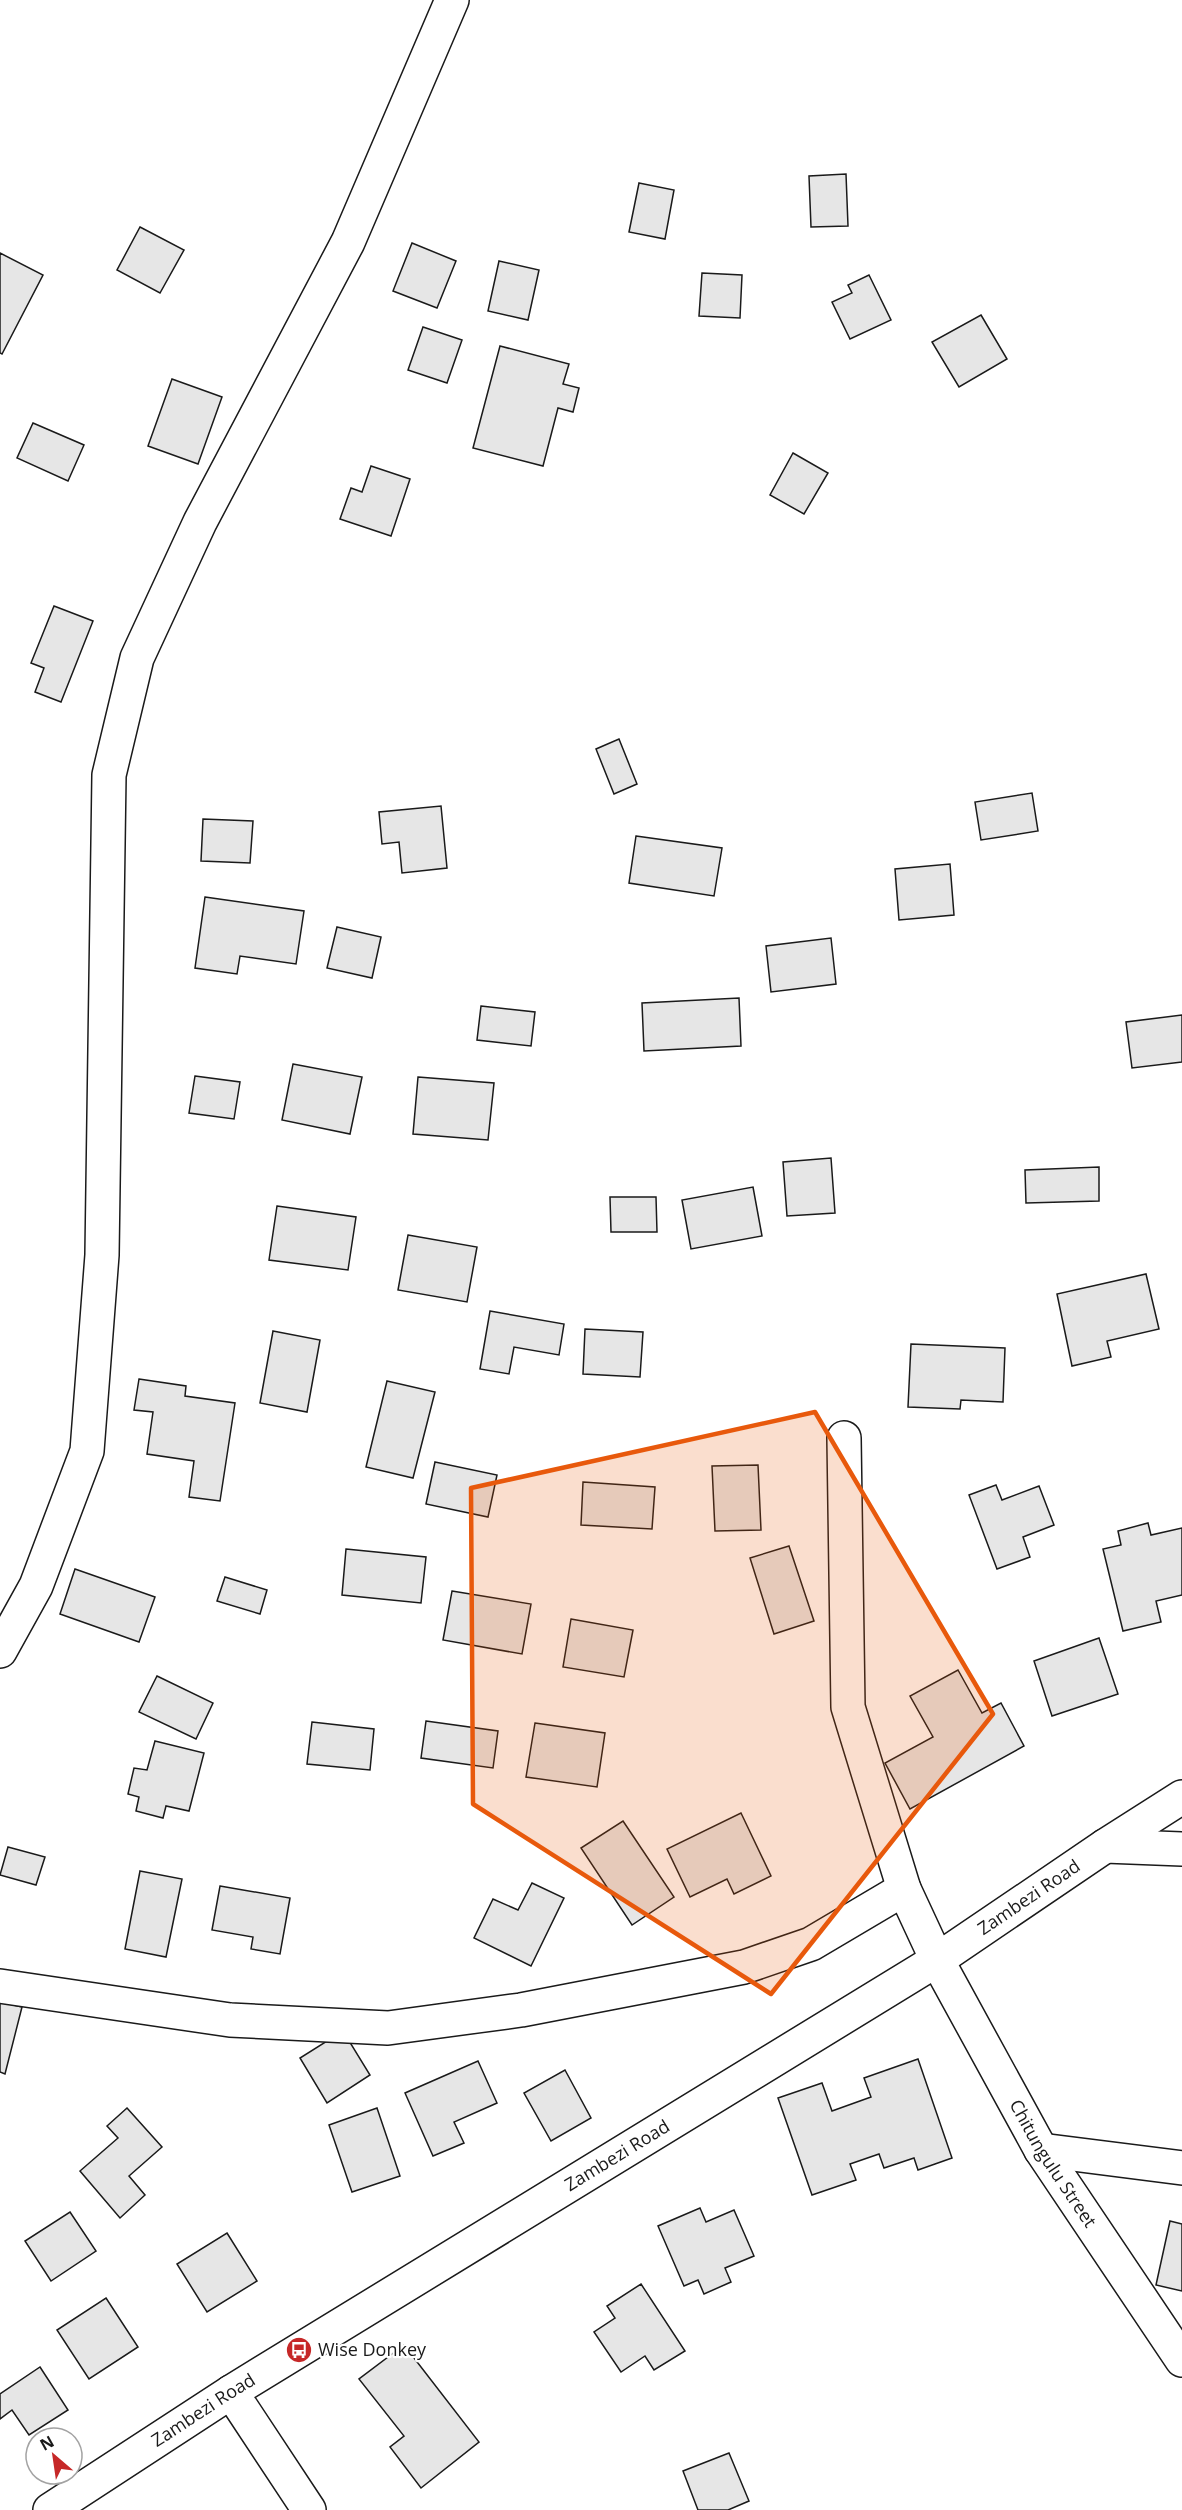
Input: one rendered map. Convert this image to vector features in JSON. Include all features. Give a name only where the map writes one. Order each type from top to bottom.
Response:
[{"type":"street","points":[[0,1651],[36,1586],[87,1451],[102,1255],[109,775],[138,658],[200,522],[348,242],[452,0]]},
{"type":"street","name":"Chitungulu Street","points":[[844,1438],[848,1707],[904,1889],[937,1960],[1041,2150],[1182,2360]]},
{"type":"street","name":"Zambezi Road","points":[[50,2510],[231,2392],[937,1960],[1105,1846],[1182,1797]]},
{"type":"street","points":[[1105,1846],[1182,1849]]},
{"type":"street","points":[[0,1986],[230,2020],[388,2028],[521,2010],[744,1967],[811,1944],[904,1889]]},
{"type":"street","points":[[1041,2150],[1182,2168]]},
{"type":"street","points":[[231,2392],[309,2510]]},
{"type":"highlighted area","points":[[815,1412],[993,1714],[771,1994],[473,1804],[471,1488]]},
{"type":"building","points":[[846,174],[848,226],[811,227],[809,176]]},
{"type":"building","points":[[639,183],[674,190],[665,239],[629,232]]},
{"type":"building","points":[[140,227],[184,250],[160,293],[117,270]]},
{"type":"building","points":[[412,243],[456,261],[437,308],[393,291]]},
{"type":"building","points":[[0,253],[43,275],[2,354],[0,353]]},
{"type":"building","points":[[499,261],[539,270],[528,320],[488,311]]},
{"type":"building","points":[[702,273],[742,275],[740,318],[699,316]]},
{"type":"building","points":[[869,275],[891,320],[850,339],[832,302],[852,293],[848,285]]},
{"type":"building","points":[[981,315],[1007,359],[959,387],[932,342]]},
{"type":"building","points":[[423,327],[462,340],[447,383],[408,370]]},
{"type":"building","points":[[500,346],[569,364],[563,384],[579,388],[573,412],[558,408],[543,466],[473,448]]},
{"type":"building","points":[[172,379],[222,397],[198,464],[148,446]]},
{"type":"building","points":[[33,423],[84,445],[68,481],[17,458]]},
{"type":"building","points":[[793,453],[828,473],[804,514],[770,495]]},
{"type":"building","points":[[371,466],[410,479],[391,536],[340,519],[351,488],[362,492]]},
{"type":"building","points":[[54,606],[93,621],[61,702],[35,692],[44,668],[31,663]]},
{"type":"building","points":[[619,739],[637,784],[614,794],[596,749]]},
{"type":"building","points":[[1032,793],[1038,831],[981,840],[975,802]]},
{"type":"building","points":[[441,806],[447,868],[402,873],[399,842],[382,844],[379,812]]},
{"type":"building","points":[[203,819],[253,821],[250,863],[201,861]]},
{"type":"building","points":[[636,836],[722,848],[714,896],[629,883]]},
{"type":"building","points":[[950,864],[954,915],[899,920],[895,869]]},
{"type":"building","points":[[205,897],[304,911],[296,964],[240,956],[237,974],[195,968]]},
{"type":"building","points":[[337,927],[381,937],[372,978],[327,968]]},
{"type":"building","points":[[831,938],[836,984],[771,992],[766,946]]},
{"type":"building","points":[[739,998],[741,1046],[644,1051],[642,1003]]},
{"type":"building","points":[[481,1006],[535,1012],[531,1046],[477,1040]]},
{"type":"building","points":[[1182,1015],[1182,1062],[1132,1068],[1126,1022]]},
{"type":"building","points":[[293,1064],[362,1077],[350,1134],[282,1120]]},
{"type":"building","points":[[195,1076],[240,1082],[234,1119],[189,1113]]},
{"type":"building","points":[[418,1077],[494,1083],[488,1140],[413,1134]]},
{"type":"building","points":[[831,1158],[835,1213],[787,1216],[783,1162]]},
{"type":"building","points":[[1099,1167],[1099,1201],[1026,1203],[1025,1170]]},
{"type":"building","points":[[753,1187],[762,1236],[691,1249],[682,1200]]},
{"type":"building","points":[[610,1197],[656,1197],[657,1232],[611,1232]]},
{"type":"building","points":[[277,1206],[356,1217],[348,1270],[269,1260]]},
{"type":"building","points":[[408,1235],[477,1247],[467,1302],[398,1290]]},
{"type":"building","points":[[1146,1274],[1159,1329],[1107,1341],[1111,1357],[1072,1366],[1057,1294]]},
{"type":"building","points":[[490,1311],[564,1324],[559,1355],[514,1347],[509,1374],[480,1369]]},
{"type":"building","points":[[585,1329],[643,1332],[640,1377],[583,1374]]},
{"type":"building","points":[[273,1331],[320,1340],[307,1412],[260,1403]]},
{"type":"building","points":[[911,1344],[1005,1348],[1003,1402],[961,1400],[960,1409],[908,1407]]},
{"type":"building","points":[[139,1379],[186,1386],[185,1396],[235,1403],[220,1501],[189,1497],[194,1461],[147,1454],[153,1412],[134,1410]]},
{"type":"building","points":[[387,1381],[435,1392],[413,1478],[366,1467]]},
{"type":"building","points":[[435,1462],[497,1475],[488,1517],[426,1504]]},
{"type":"building","points":[[758,1465],[761,1530],[715,1531],[712,1466]]},
{"type":"building","points":[[583,1482],[655,1487],[652,1529],[581,1525]]},
{"type":"building","points":[[996,1485],[1002,1500],[1039,1486],[1054,1525],[1023,1537],[1030,1557],[997,1569],[969,1495]]},
{"type":"building","points":[[1148,1523],[1151,1535],[1182,1528],[1182,1595],[1156,1601],[1161,1622],[1123,1631],[1103,1549],[1121,1545],[1118,1531]]},
{"type":"building","points":[[789,1546],[814,1621],[774,1634],[750,1558]]},
{"type":"building","points":[[346,1549],[426,1557],[421,1603],[342,1595]]},
{"type":"building","points":[[75,1569],[155,1597],[139,1642],[60,1614]]},
{"type":"building","points":[[225,1577],[267,1590],[260,1614],[217,1601]]},
{"type":"building","points":[[452,1591],[531,1604],[522,1654],[443,1640]]},
{"type":"building","points":[[571,1619],[633,1630],[624,1677],[563,1667]]},
{"type":"building","points":[[1099,1638],[1118,1694],[1052,1716],[1034,1661]]},
{"type":"building","points":[[958,1670],[982,1713],[1001,1703],[1024,1746],[910,1809],[885,1763],[933,1737],[910,1696]]},
{"type":"building","points":[[157,1676],[213,1703],[196,1739],[139,1712]]},
{"type":"building","points":[[426,1721],[498,1731],[493,1768],[421,1758]]},
{"type":"building","points":[[312,1722],[374,1729],[370,1770],[307,1764]]},
{"type":"building","points":[[535,1723],[605,1733],[597,1787],[526,1777]]},
{"type":"building","points":[[155,1741],[204,1753],[189,1811],[166,1806],[163,1818],[136,1811],[139,1797],[128,1794],[134,1768],[147,1770]]},
{"type":"building","points":[[741,1813],[771,1876],[734,1894],[727,1879],[690,1897],[667,1849]]},
{"type":"building","points":[[623,1821],[674,1897],[632,1925],[581,1848]]},
{"type":"building","points":[[8,1847],[45,1857],[36,1885],[0,1875]]},
{"type":"building","points":[[140,1871],[182,1879],[166,1957],[125,1949]]},
{"type":"building","points":[[532,1883],[564,1898],[531,1966],[474,1938],[493,1899],[518,1910]]},
{"type":"building","points":[[220,1886],[290,1898],[280,1954],[251,1949],[253,1937],[212,1930]]},
{"type":"building","points":[[0,2002],[22,2007],[5,2074],[0,2072]]},
{"type":"building","points":[[343,2031],[370,2075],[327,2103],[300,2058]]},
{"type":"building","points":[[918,2059],[952,2158],[918,2170],[914,2158],[884,2168],[879,2154],[850,2164],[856,2180],[812,2195],[778,2098],[822,2083],[832,2111],[871,2097],[864,2078]]},
{"type":"building","points":[[478,2061],[497,2103],[454,2122],[464,2143],[433,2156],[405,2093]]},
{"type":"building","points":[[565,2070],[591,2118],[551,2141],[524,2093]]},
{"type":"building","points":[[127,2108],[162,2147],[129,2176],[145,2195],[120,2218],[80,2171],[118,2138],[107,2126]]},
{"type":"building","points":[[377,2108],[400,2176],[352,2192],[329,2125]]},
{"type":"building","points":[[700,2208],[706,2222],[734,2210],[754,2256],[725,2268],[731,2282],[704,2294],[698,2280],[684,2286],[658,2226]]},
{"type":"building","points":[[70,2212],[96,2251],[51,2281],[25,2241]]},
{"type":"building","points":[[1170,2221],[1182,2224],[1182,2291],[1156,2285]]},
{"type":"building","points":[[227,2233],[257,2281],[207,2312],[177,2264]]},
{"type":"building","points":[[641,2284],[685,2351],[654,2370],[645,2356],[621,2372],[594,2332],[615,2318],[607,2306]]},
{"type":"building","points":[[106,2298],[138,2347],[89,2379],[57,2330]]},
{"type":"building","points":[[404,2345],[479,2442],[421,2488],[390,2447],[404,2436],[359,2379]]},
{"type":"building","points":[[40,2367],[68,2410],[43,2426],[24,2428],[12,2410],[0,2419],[0,2394]]},
{"type":"building","points":[[729,2453],[749,2501],[728,2510],[698,2510],[683,2471]]},
{"type":"place","name":"Wise Donkey","points":[[299,2350]]}]
